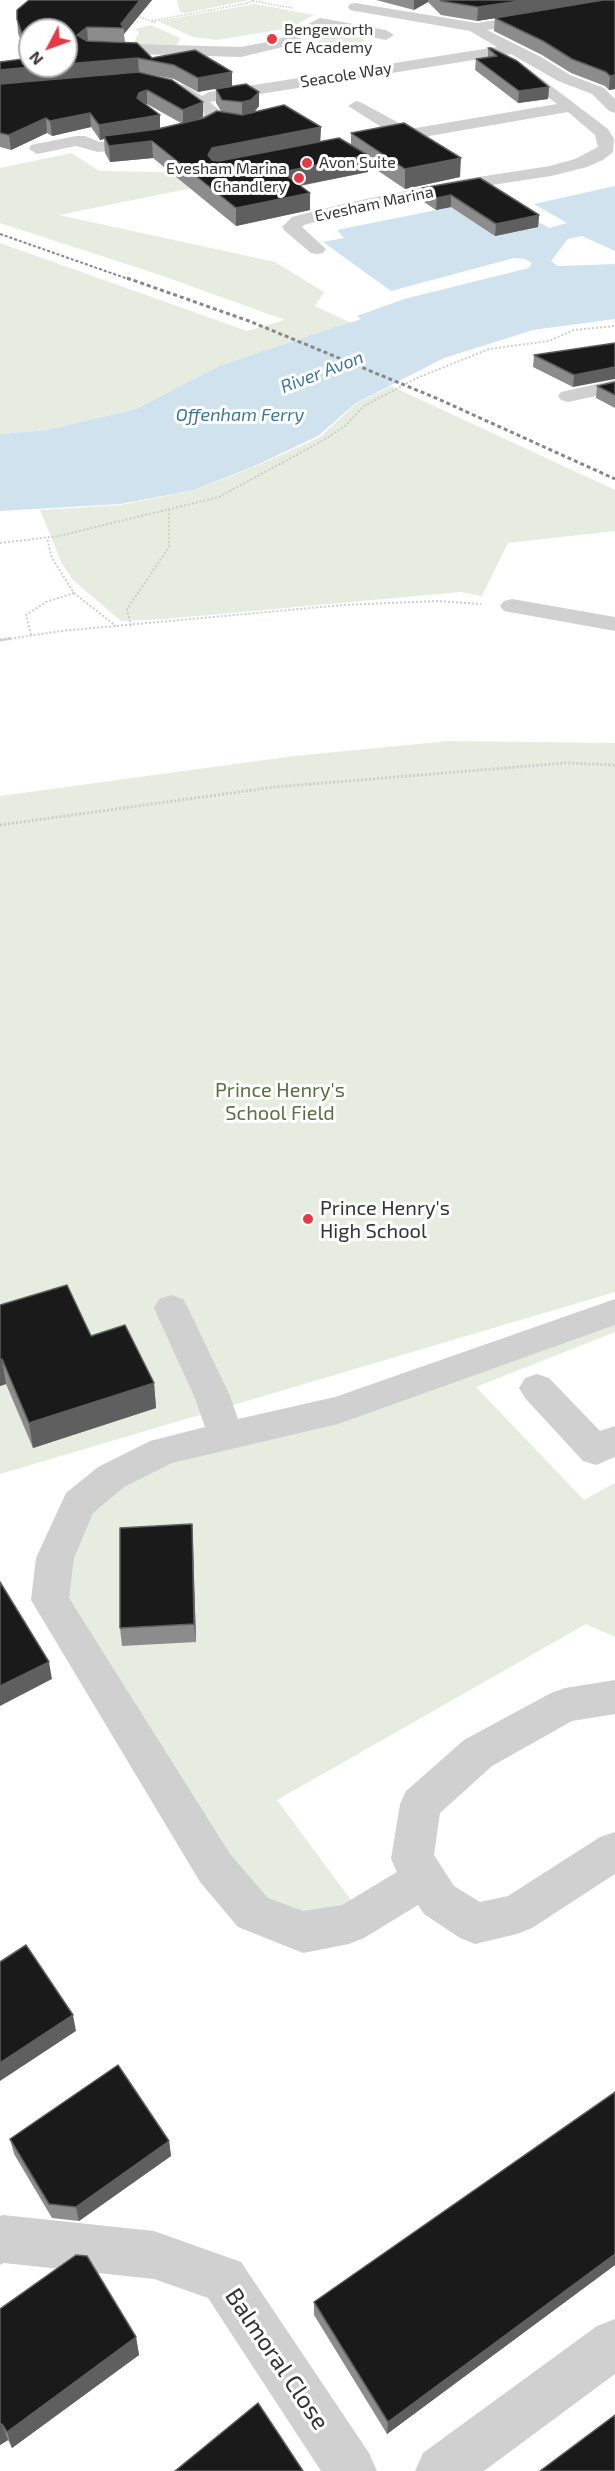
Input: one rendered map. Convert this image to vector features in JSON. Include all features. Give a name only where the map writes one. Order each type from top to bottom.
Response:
[{"type":"street","points":[[88,48],[241,52],[282,43],[348,5],[374,0]]},
{"type":"street","points":[[348,5],[477,28],[615,5]]},
{"type":"street","points":[[321,22],[386,34],[407,31],[422,19]]},
{"type":"street","points":[[477,28],[481,34],[537,60],[564,78],[598,91],[615,108]]},
{"type":"street","points":[[123,49],[130,33]]},
{"type":"street","points":[[386,34],[380,38],[378,44],[395,49]]},
{"type":"street","points":[[495,53],[512,49]]},
{"type":"street","name":"Seacole Way","points":[[197,99],[495,53]]},
{"type":"street","name":"Evesham Marina","points":[[317,249],[291,227],[298,221],[347,208],[459,185],[551,171],[581,163],[607,148],[602,132],[522,68],[495,53]]},
{"type":"street","points":[[147,80],[168,84],[197,99],[210,109],[214,120]]},
{"type":"street","points":[[356,106],[406,135]]},
{"type":"street","points":[[360,144],[570,106]]},
{"type":"street","points":[[41,142],[59,145],[85,141],[98,147],[161,130],[180,133],[198,129],[214,120],[233,122]]},
{"type":"street","points":[[520,192],[551,171]]},
{"type":"street","points":[[568,396],[615,386]]},
{"type":"street","points":[[512,606],[615,624]]},
{"type":"street","points":[[171,1308],[212,1396],[226,1436]]},
{"type":"street","points":[[425,1878],[349,1924],[303,1932],[253,1913],[215,1868],[50,1600],[55,1558],[79,1504],[111,1477],[163,1451],[338,1410],[615,1312]]},
{"type":"street","points":[[537,1388],[596,1451],[615,1440]]},
{"type":"street","points":[[615,1697],[565,1705],[478,1753],[421,1804],[412,1859],[439,1900],[475,1924],[517,1914],[615,1851]]},
{"type":"street","name":"Balmoral Close","points":[[1,2238],[154,2255],[224,2279],[351,2471]]},
{"type":"street","points":[[441,2471],[615,2344]]},
{"type":"path","points":[[151,21],[248,3],[253,0]]},
{"type":"path","points":[[0,543],[46,538],[219,497],[322,441],[345,426],[364,406],[417,378],[489,349],[549,342],[574,330],[615,326]]},
{"type":"path","points":[[130,626],[127,609],[169,547],[169,509]]},
{"type":"path","points":[[46,538],[52,558],[74,593],[116,627]]},
{"type":"path","points":[[31,636],[26,615],[46,602],[74,593]]},
{"type":"path","points":[[0,640],[355,604],[437,601],[512,606]]},
{"type":"path","points":[[0,825],[275,787],[566,763],[615,765]]},
{"type":"green space","points":[[177,0],[249,0],[186,13],[180,12]]},
{"type":"green space","points":[[255,4],[314,15],[290,28],[217,40],[193,37],[158,21]]},
{"type":"green space","points":[[151,25],[180,38],[175,49],[133,44],[139,32],[135,29]]},
{"type":"green space","points":[[327,27],[337,28],[331,32],[363,38],[365,45],[357,48],[300,39],[314,40],[326,32],[315,30]]},
{"type":"green space","points":[[72,153],[99,171],[261,174],[59,215],[275,262],[324,292],[315,306],[351,323],[219,366],[136,409],[47,430],[0,434],[0,243],[247,331],[285,320],[157,274],[0,223],[0,168]]},
{"type":"green space","points":[[391,386],[615,490],[615,531],[508,543],[482,596],[461,592],[165,619],[121,621],[74,581],[62,564],[40,510],[121,505],[195,490],[259,465],[320,437],[357,403]]},
{"type":"green space","name":"Prince Henry's School Field","points":[[449,741],[615,743],[615,1292],[0,1474],[0,796],[294,756]]},
{"type":"green space","points":[[615,1312],[615,1332],[476,1387],[584,1500],[615,1483],[615,1637],[586,1624],[277,1800],[362,1915],[253,1913],[50,1600],[111,1477]]},
{"type":"water","name":"Offenham Ferry","points":[[615,186],[615,251],[582,236],[568,239],[551,261],[558,266],[615,264],[615,319],[533,330],[444,358],[356,403],[318,436],[257,465],[194,490],[121,504],[0,511],[0,434],[47,430],[136,409],[219,366],[361,319],[357,316],[404,299],[529,268],[532,263],[525,259],[514,258],[391,291],[323,242],[344,238],[337,230],[496,198],[549,228],[567,223],[534,204]]},
{"type":"building","points":[[29,0],[140,0],[121,24],[124,28],[87,27],[78,34],[78,18],[18,18],[18,22],[17,10]]},
{"type":"building","points":[[440,0],[526,0],[478,7]]},
{"type":"building","points":[[615,0],[615,75],[610,76],[606,72],[572,59],[543,41],[495,18]]},
{"type":"building","points":[[78,36],[87,41],[137,43],[152,58],[195,50],[232,72],[198,78],[174,65],[138,58],[78,63]]},
{"type":"building","points":[[488,48],[517,61],[549,87],[519,91],[476,59],[497,56]]},
{"type":"building","points":[[18,60],[18,68],[0,70],[0,62]]},
{"type":"building","points":[[138,72],[172,80],[203,102],[183,110],[147,90],[139,93],[137,98],[160,115],[99,125],[90,113],[50,121],[46,118],[9,135],[0,133],[0,84]]},
{"type":"building","points":[[246,84],[259,92],[251,100],[242,102],[222,100],[216,89]]},
{"type":"building","points":[[284,105],[321,127],[212,148],[208,155],[212,160],[219,161],[339,138],[368,155],[282,172],[310,193],[236,208],[152,141],[109,146],[104,136],[158,129],[204,118],[217,111],[242,115]]},
{"type":"building","points":[[404,123],[461,158],[405,169],[351,133]]},
{"type":"building","points":[[480,178],[539,215],[496,224],[451,195],[437,198],[422,188]]},
{"type":"building","points":[[615,343],[615,367],[574,375],[534,355]]},
{"type":"building","points":[[615,382],[615,395],[597,386]]},
{"type":"building","points":[[67,1285],[91,1336],[125,1325],[154,1383],[29,1423],[2,1359],[0,1360],[0,1305]]},
{"type":"building","points":[[192,1524],[194,1624],[120,1628],[120,1528]]},
{"type":"building","points":[[0,1582],[49,1662],[0,1686]]},
{"type":"building","points":[[26,1945],[73,2015],[0,2063],[0,1962]]},
{"type":"building","points":[[118,2065],[169,2141],[76,2207],[49,2204],[10,2139]]},
{"type":"building","points":[[615,2092],[615,2254],[388,2422],[314,2302]]},
{"type":"building","points":[[76,2255],[87,2256],[136,2337],[7,2432],[2,2424],[0,2425],[0,2309]]},
{"type":"building","points":[[258,2403],[303,2471],[175,2471]]},
{"type":"building","points":[[615,2415],[615,2471],[540,2471]]},
{"type":"railway","points":[[0,234],[131,280]]},
{"type":"railway","points":[[127,278],[249,321],[436,398],[615,479]]},
{"type":"place","name":"Bengeworth CE Academy","points":[[272,39]]},
{"type":"place","name":"Avon Suite","points":[[307,163]]},
{"type":"place","name":"Evesham Marina Chandlery","points":[[299,178]]},
{"type":"place","name":"Prince Henry's High School","points":[[308,1219]]},
{"type":"water label","name":"River Avon","points":[[322,372]]}]
